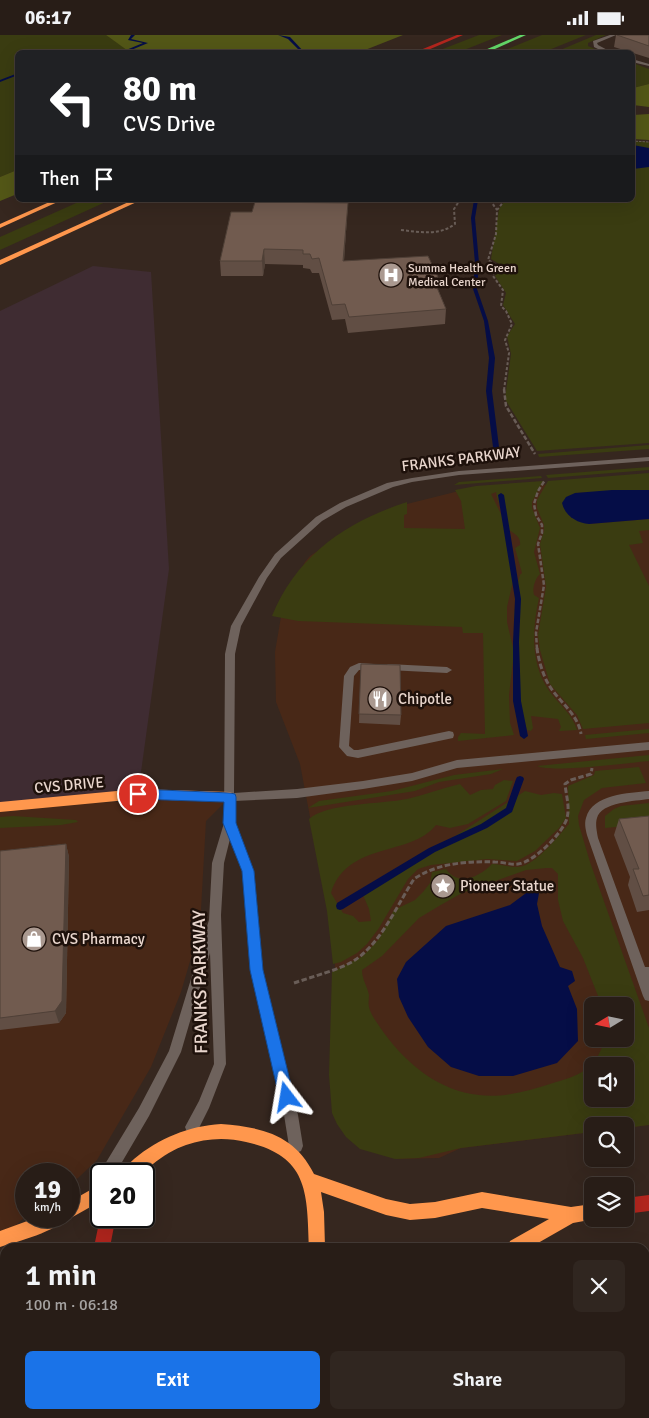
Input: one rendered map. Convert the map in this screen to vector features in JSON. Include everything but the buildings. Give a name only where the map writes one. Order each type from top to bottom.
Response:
[{"type":"main road","points":[[423,50],[461,35]]},
{"type":"main road","points":[[487,50],[524,35]]},
{"type":"main road","points":[[0,226],[54,202]]},
{"type":"main road","points":[[0,264],[134,202]]},
{"type":"main road","name":"CVS DRIVE","points":[[0,807],[138,794],[230,797]]},
{"type":"main road","points":[[138,1163],[163,1146],[187,1135],[219,1130],[249,1134],[276,1143],[298,1159],[309,1180],[318,1207],[317,1243]]},
{"type":"main road","points":[[309,1180],[386,1207],[410,1212],[435,1210],[482,1200],[571,1215],[584,1213]]},
{"type":"main road","points":[[634,1206],[649,1203]]},
{"type":"main road","points":[[523,1243],[571,1215]]},
{"type":"main road","points":[[0,1239],[34,1228]]},
{"type":"main road","points":[[103,1243],[104,1228]]},
{"type":"lane","points":[[605,50],[594,43],[614,35]]},
{"type":"lane","points":[[635,61],[649,65]]},
{"type":"lane","name":"FRANKS PARKWAY","points":[[187,1135],[204,1104],[220,1064],[215,915],[218,863],[229,823],[230,654],[236,626],[263,577],[278,556],[319,519],[343,505],[390,485],[434,476],[540,466],[649,459]]},
{"type":"lane","points":[[447,670],[361,666],[354,668],[349,676],[344,747],[351,753],[358,755],[449,735]]},
{"type":"lane","points":[[230,797],[272,796],[387,782],[409,778],[440,767],[457,764],[649,746]]},
{"type":"lane","points":[[649,795],[617,799],[598,807],[591,817],[593,838],[645,973],[649,996]]},
{"type":"lane","name":"FRANKS PARKWAY","points":[[229,823],[248,871],[257,970],[291,1115],[298,1159]]},
{"type":"lane","points":[[114,1163],[144,1113],[175,1052],[215,915]]},
{"type":"lane","points":[[80,1202],[90,1193]]},
{"type":"path","points":[[635,141],[649,142]]},
{"type":"path","points":[[401,230],[432,233],[447,229],[455,224],[454,209],[459,202]]},
{"type":"path","points":[[492,202],[497,209]]},
{"type":"path","points":[[503,202],[497,209],[496,234],[488,260],[496,265],[494,276],[504,296],[501,306],[506,311],[512,324],[505,340],[509,353],[503,385],[504,398],[506,406],[534,453],[546,479],[538,491],[534,504],[536,515],[542,525],[542,533],[538,544],[544,585],[536,633],[537,651],[548,684],[574,716],[580,727],[581,734]]},
{"type":"path","points":[[294,983],[354,961],[362,955],[376,938],[408,887],[420,873],[433,868],[469,864],[495,862],[513,865],[524,863],[548,844],[566,823],[568,817],[566,784],[571,780],[591,774],[592,768]]},
{"type":"shaded area","points":[[0,35],[106,35],[128,50],[15,50],[15,171],[0,177]]},
{"type":"shaded area","points":[[479,35],[502,35],[464,50],[440,50]]},
{"type":"shaded area","points":[[542,35],[586,35],[549,50],[505,50]]},
{"type":"shaded area","points":[[596,35],[606,35],[588,43],[588,46],[597,50],[560,50]]},
{"type":"shaded area","points":[[635,64],[649,69],[649,84],[635,88]]},
{"type":"shaded area","points":[[635,141],[649,142],[649,443],[537,451],[505,399],[511,354],[507,336],[515,324],[503,305],[506,293],[495,276],[501,265],[491,259],[499,209],[504,202],[635,202]]},
{"type":"shaded area","points":[[635,145],[649,148],[649,167],[635,169]]},
{"type":"shaded area","points":[[79,202],[106,202],[0,250],[0,237]]},
{"type":"shaded area","points":[[93,266],[151,272],[169,569],[138,794],[0,807],[0,311]]},
{"type":"shaded area","points":[[649,445],[649,449],[539,457],[538,454]]},
{"type":"shaded area","points":[[649,467],[649,470],[548,478],[546,475]]},
{"type":"shaded area","points":[[649,473],[649,490],[575,493],[589,524],[649,519],[649,530],[639,531],[643,543],[629,545],[649,586],[649,723],[583,729],[577,715],[550,684],[540,650],[538,635],[546,587],[540,544],[544,525],[537,508],[537,500],[548,481]]},
{"type":"shaded area","points":[[541,476],[542,478],[454,485],[459,482]]},
{"type":"shaded area","points":[[649,476],[649,1125],[634,1127],[634,1117],[584,1117],[584,1133],[461,1148],[439,1158],[395,1159],[335,970],[335,949],[300,764],[276,702],[275,652],[284,599],[305,562],[310,556],[359,524],[395,507],[455,492]]},
{"type":"shaded area","points":[[543,481],[532,502],[532,508],[540,528],[534,552],[540,574],[535,581],[533,589],[534,595],[539,598],[535,622],[534,647],[543,681],[569,715],[577,730],[559,731],[561,727],[558,719],[531,716],[533,728],[531,731],[527,730],[520,704],[520,670],[514,616],[515,593],[522,573],[515,548],[520,545],[520,540],[509,530],[496,492],[491,494],[503,518],[514,577],[507,607],[507,622],[514,652],[509,695],[510,723],[514,735],[458,741],[461,733],[485,734],[483,633],[463,633],[462,627],[298,621],[272,616],[282,594],[310,558],[344,531],[364,520],[407,502],[404,528],[465,529],[461,501],[455,490],[476,486]]},
{"type":"shaded area","points":[[649,490],[649,519],[589,524],[576,520],[569,515],[562,503],[566,497],[575,493]]},
{"type":"shaded area","points":[[649,729],[649,733],[586,739],[585,735]]},
{"type":"shaded area","points":[[649,755],[649,761],[574,768],[546,768],[537,766]]},
{"type":"shaded area","points":[[639,767],[646,783],[602,788],[584,800],[578,816],[590,862],[649,1028],[649,1125],[634,1127],[634,1117],[584,1117],[584,1133],[461,1148],[419,1158],[395,1159],[360,1149],[346,1137],[332,1113],[329,1075],[332,972],[363,956],[379,939],[394,910],[415,900],[423,892],[430,883],[432,872],[446,869],[457,878],[463,879],[481,873],[492,864],[519,867],[536,859],[569,824],[568,786],[594,775],[595,771]],"holes":[[[552,868],[558,874],[558,900],[563,921],[583,958],[598,997],[634,997],[634,1047],[602,1047],[597,1057],[634,1057],[634,1107],[584,1107],[584,1071],[570,1078],[506,1095],[479,1095],[451,1088],[425,1074],[403,1055],[384,1033],[370,1010],[369,995],[362,970],[382,956],[419,918],[462,893],[526,870]]]},
{"type":"shaded area","points":[[503,769],[491,774],[439,782],[415,791],[308,808],[319,801],[392,791],[454,775]]},
{"type":"shaded area","points":[[504,780],[513,781],[506,801],[468,824],[450,828],[436,825],[425,835],[411,842],[380,851],[351,865],[339,876],[331,893],[343,913],[353,916],[359,922],[371,921],[369,909],[363,895],[525,791],[541,795],[562,794],[566,818],[559,828],[535,851],[517,861],[487,859],[431,865],[418,869],[408,879],[379,928],[367,944],[357,953],[341,962],[333,964],[327,911],[309,819],[328,810],[397,801],[460,784],[470,795],[481,790],[493,789],[495,785]]},
{"type":"shaded area","points":[[230,797],[206,821],[200,927],[181,992],[151,1067],[97,1160],[94,1163],[90,1163],[90,1167],[80,1176],[80,1163],[15,1163],[15,1226],[0,1239],[0,807]]},
{"type":"shaded area","points":[[649,803],[649,824],[605,828],[605,816],[614,809],[621,806]]},
{"type":"shaded area","points":[[13,816],[76,820],[78,822],[61,825],[0,828],[0,817]]},
{"type":"shaded area","points":[[541,882],[537,904],[542,926],[560,967],[572,971],[575,981],[568,986],[577,1009],[578,1041],[557,1063],[513,1076],[479,1076],[451,1067],[428,1047],[408,1017],[399,997],[397,979],[406,962],[446,926],[510,905]]},
{"type":"green space","points":[[106,35],[403,35],[365,50],[127,50]]},
{"type":"green space","points":[[649,84],[649,107],[635,105],[635,88]]},
{"type":"green space","points":[[649,114],[649,140],[635,139],[635,115]]},
{"type":"green space","points":[[15,171],[15,195],[0,201],[0,177]]},
{"type":"waterway","points":[[128,50],[146,43],[129,39],[133,35]]},
{"type":"waterway","points":[[280,35],[289,38],[301,50]]},
{"type":"waterway","points":[[0,81],[15,75]]},
{"type":"waterway","points":[[476,202],[473,218],[477,263],[475,289],[486,321],[492,358],[489,391],[496,447]]},
{"type":"waterway","points":[[501,495],[518,599],[516,642],[517,701],[524,736]]},
{"type":"waterway","points":[[340,906],[432,850],[484,826],[509,810],[520,779]]},
{"type":"traffic: fast","points":[[487,50],[524,35]]},
{"type":"traffic: slow","points":[[0,226],[54,202]]},
{"type":"traffic: slow","points":[[0,263],[134,202]]},
{"type":"traffic: slow","points":[[0,807],[138,794],[230,797]]},
{"type":"traffic: slow","points":[[141,1163],[158,1151],[188,1136],[221,1131],[258,1137],[284,1148],[297,1159],[309,1179],[315,1201],[317,1243]]},
{"type":"traffic: slow","points":[[309,1180],[386,1207],[410,1212],[435,1210],[482,1200],[571,1215],[584,1213]]},
{"type":"traffic: slow","points":[[80,1204],[90,1199]]},
{"type":"traffic: slow","points":[[523,1243],[571,1215]]},
{"type":"traffic: slow","points":[[0,1239],[34,1228]]},
{"type":"traffic: jam","points":[[423,50],[461,35]]},
{"type":"traffic: jam","points":[[634,1205],[649,1203]]},
{"type":"traffic: jam","points":[[103,1243],[106,1228]]},
{"type":"place","name":"Summa Health Green Medical Center","points":[[391,275]]},
{"type":"place","name":"Chipotle","points":[[380,699]]},
{"type":"place","name":"Pioneer Statue","points":[[443,886]]},
{"type":"place","name":"CVS Pharmacy","points":[[34,939]]},
{"type":"route","points":[[138,794],[230,797],[229,823],[248,871],[257,970],[287,1097]]}]
